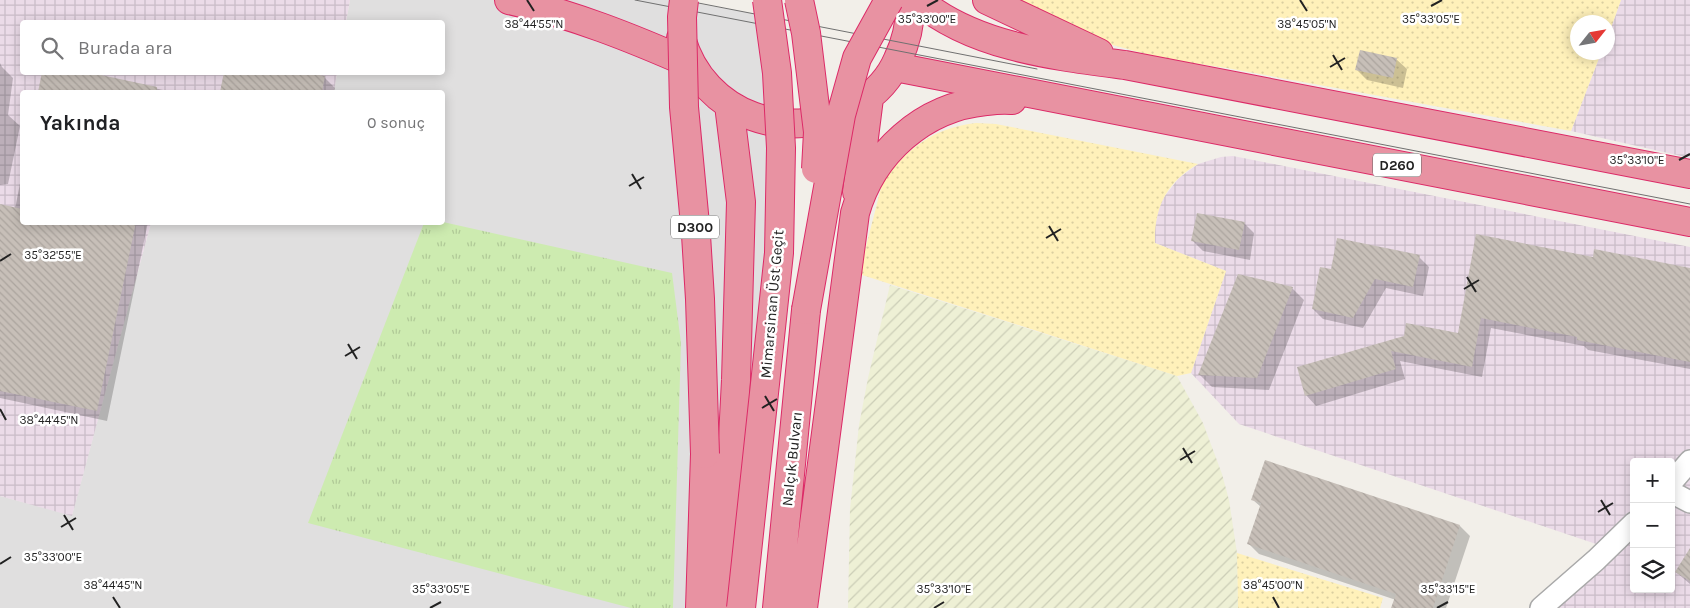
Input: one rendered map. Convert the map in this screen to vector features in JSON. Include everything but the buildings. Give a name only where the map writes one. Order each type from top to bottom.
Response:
[{"type":"highway","points":[[509,0],[541,7],[617,32],[691,64]]},
{"type":"highway","points":[[677,0],[678,29],[684,47],[691,64],[714,94],[729,105],[756,119],[786,124],[815,123],[844,114],[869,98],[895,67],[903,48],[908,29],[910,0]]},
{"type":"highway","name":"D300","points":[[684,0],[682,17],[684,107],[699,290],[705,454],[700,608]]},
{"type":"highway","name":"Mimarsinan Üst Geçit","points":[[741,608],[779,253],[781,148],[776,73],[767,0]]},
{"type":"highway","points":[[799,0],[806,33],[818,132],[806,310]]},
{"type":"highway","points":[[806,310],[841,115],[857,58],[889,0]]},
{"type":"highway","points":[[918,0],[929,10],[954,26],[981,36],[1045,53],[1125,65],[1690,174]]},
{"type":"highway","points":[[987,0],[1125,65]]},
{"type":"highway","points":[[895,67],[1104,108]]},
{"type":"highway","points":[[803,608],[869,98]]},
{"type":"highway","points":[[855,213],[865,187],[884,156],[910,130],[938,113],[966,103],[1006,99],[1104,108]]},
{"type":"highway","points":[[721,608],[730,495],[736,380],[741,202],[729,105]]},
{"type":"highway","name":"D260","points":[[1104,108],[1690,222]]},
{"type":"highway","name":"Nalçık Bulvarı","points":[[777,608],[806,310]]},
{"type":"street","points":[[1675,478],[1690,461]]},
{"type":"street","points":[[1675,494],[1690,502]]},
{"type":"street","points":[[1541,608],[1596,560],[1630,527]]},
{"type":"shaded area","points":[[0,0],[350,0],[346,20],[20,20],[20,75],[337,75],[334,90],[20,90],[20,225],[150,225],[72,516],[0,496]]},
{"type":"shaded area","points":[[350,0],[678,0],[781,19],[794,163],[793,239],[791,277],[755,608],[0,608],[0,496],[72,515],[150,225],[445,225],[445,90],[334,90],[337,75],[445,75],[445,20],[346,20]]},
{"type":"shaded area","points":[[1621,0],[1690,0],[1690,158],[1571,131],[1598,60],[1615,60],[1615,17]]},
{"type":"shaded area","points":[[1233,156],[1690,247],[1690,608],[1537,608],[1602,546],[1239,424],[1191,373],[1226,271],[1155,243],[1154,231],[1159,208],[1164,197],[1179,178],[1198,164],[1221,157]]},
{"type":"green space","points":[[445,222],[672,273],[681,343],[673,608],[631,608],[308,523],[423,225],[445,225]]},
{"type":"green space","points":[[890,285],[1177,376],[1203,423],[1222,474],[1229,500],[1237,553],[1238,608],[848,608],[850,509],[859,425]]},
{"type":"sand","points":[[999,0],[1621,0],[1615,17],[1615,15],[1570,15],[1570,60],[1598,60],[1571,131],[1227,68],[1165,59],[1105,43]]},
{"type":"sand","points":[[976,123],[996,124],[1198,164],[1187,171],[1171,187],[1160,207],[1155,230],[1155,243],[1226,271],[1191,373],[1177,376],[859,274],[882,184],[891,172],[911,151],[934,135],[961,125]]},
{"type":"sand","points":[[1237,553],[1383,598],[1380,608],[1238,608]]},
{"type":"tram line","points":[[635,0],[1690,204]]},
{"type":"tram line","points":[[683,0],[1037,69]]}]
